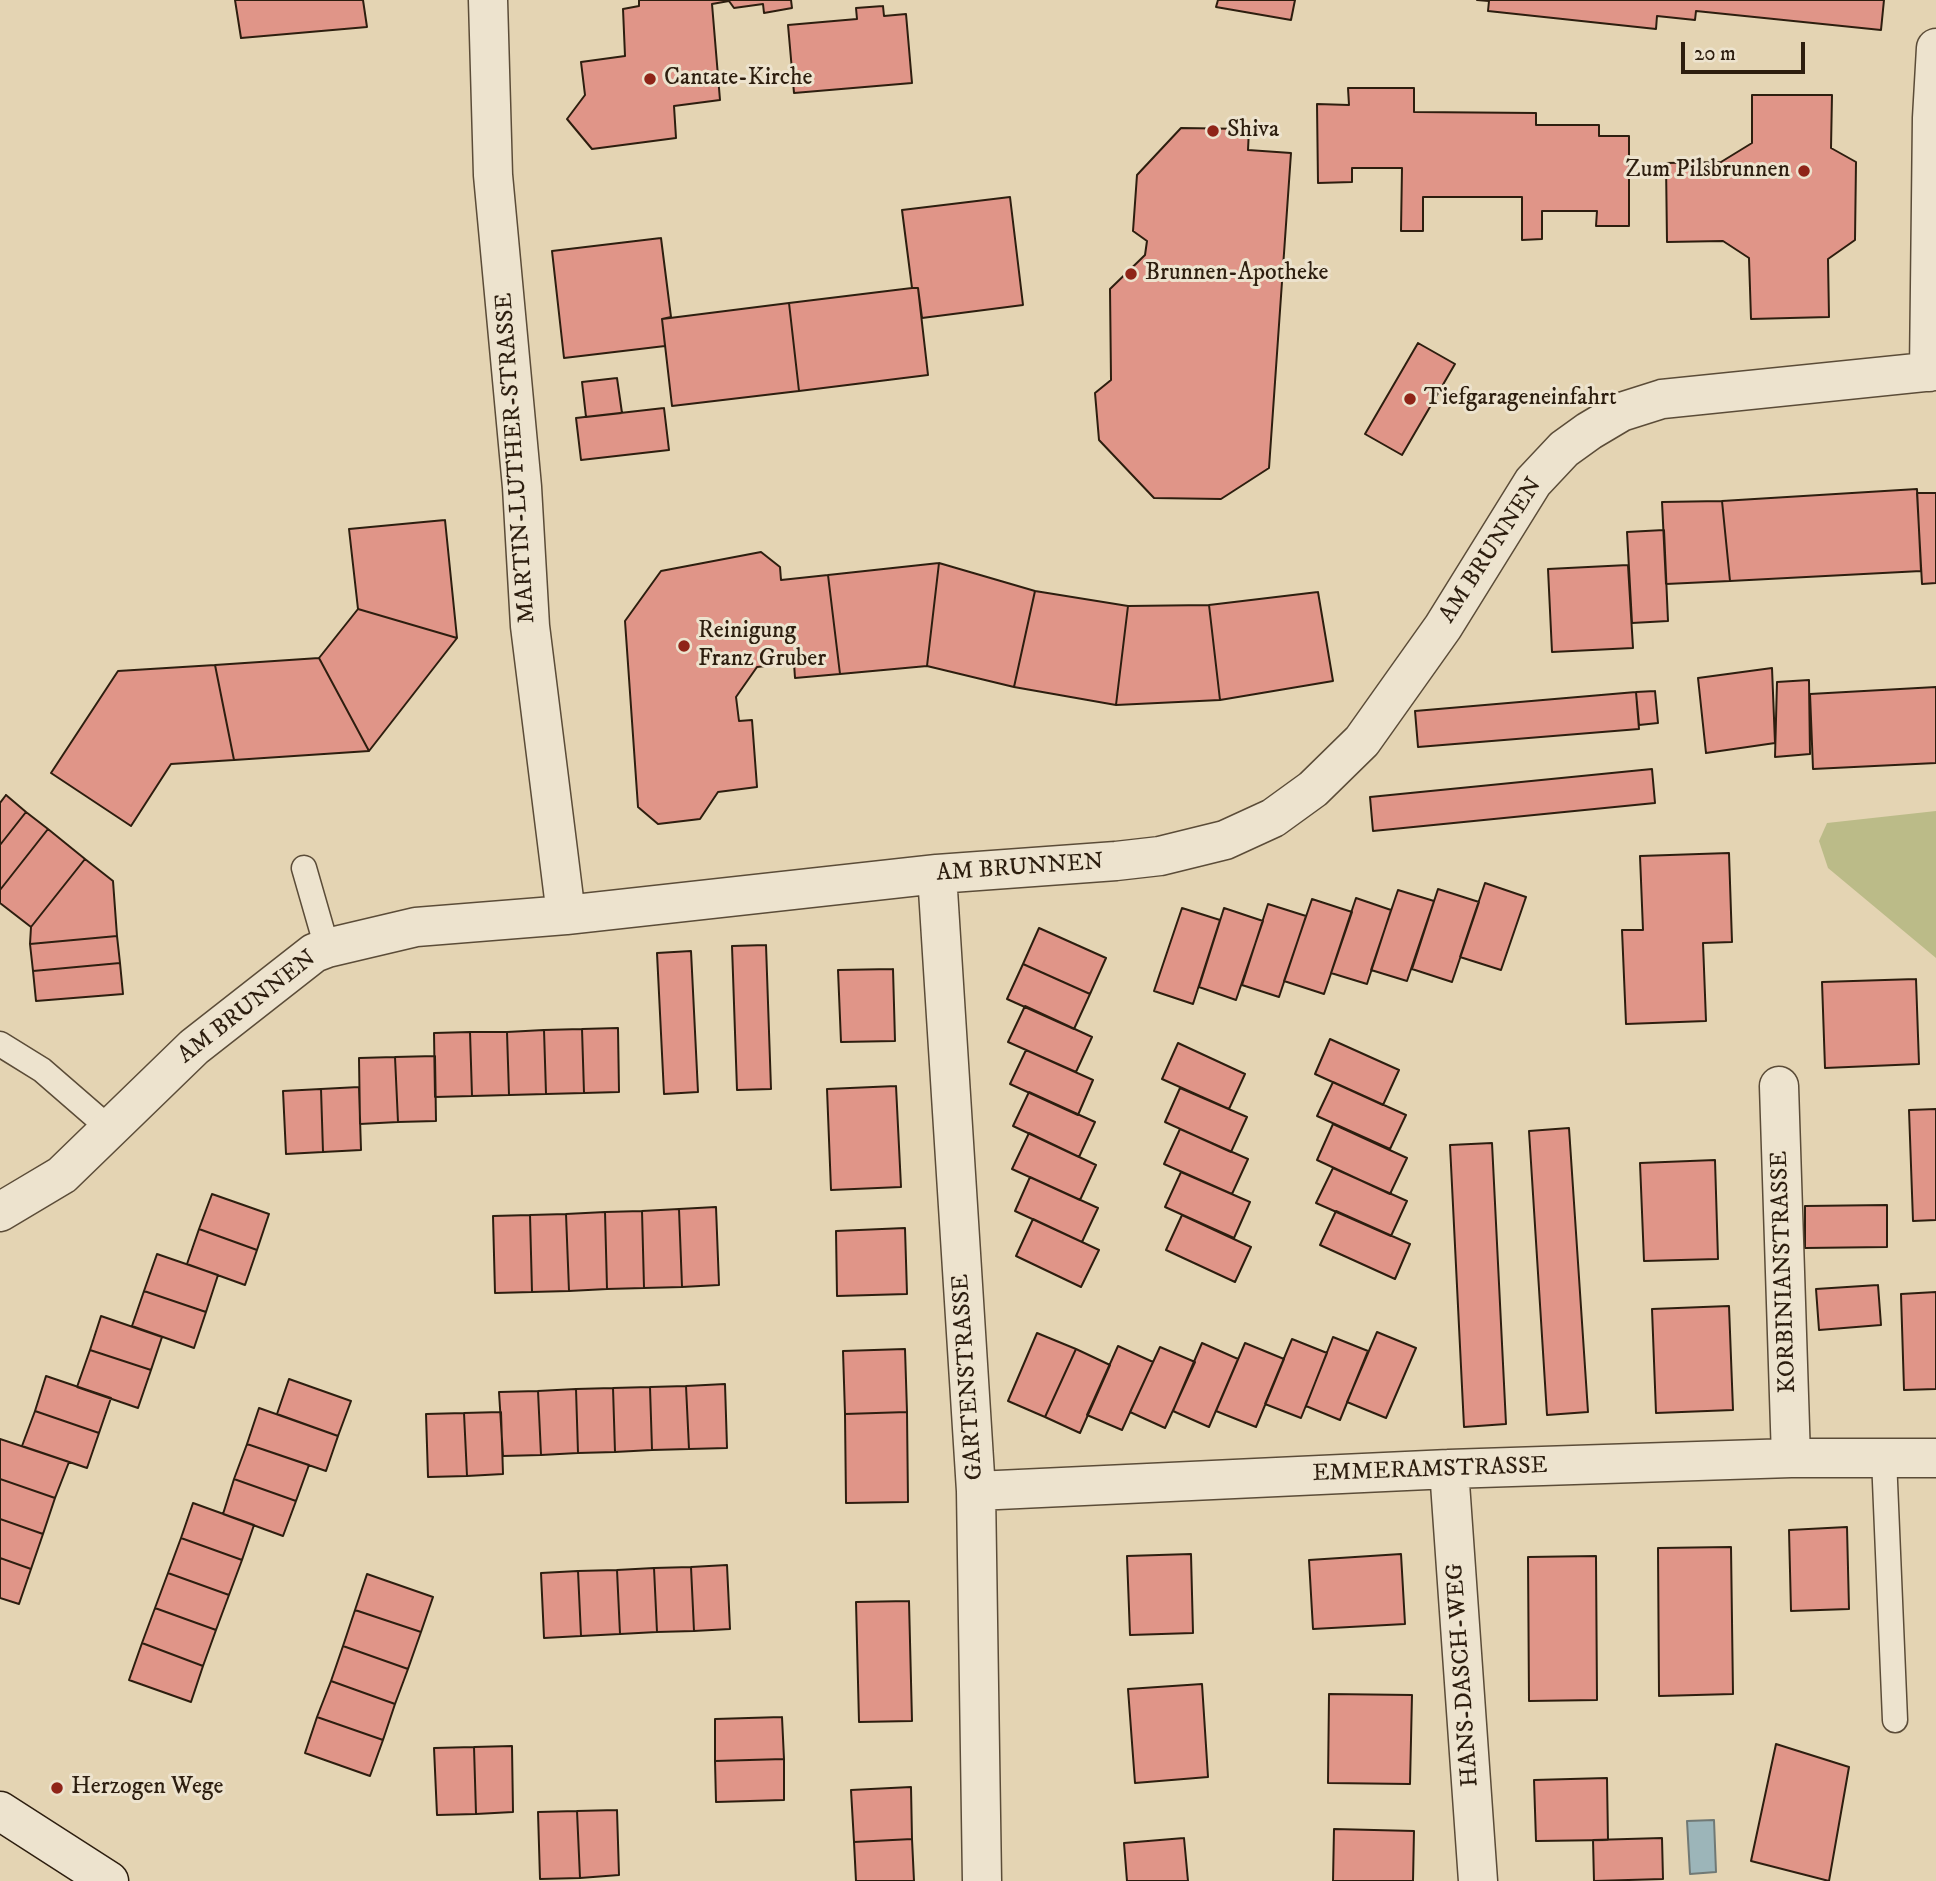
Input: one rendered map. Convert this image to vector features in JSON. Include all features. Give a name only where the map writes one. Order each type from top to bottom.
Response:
[{"type":"street","name":"MARTIN-LUTHER-STRASSE","points":[[488,0],[494,175],[521,476],[530,626],[566,915]]},
{"type":"street","points":[[1932,372],[1932,118],[1936,48]]},
{"type":"street","name":"AM BRUNNEN","points":[[0,1212],[62,1175],[194,1046],[314,953],[327,948],[416,927],[566,915],[937,874],[1116,862],[1160,856],[1226,840],[1273,818],[1313,789],[1362,741],[1443,627],[1533,482],[1564,449],[1589,430],[1621,412],[1662,399],[1932,372]]},
{"type":"street","name":"GARTENSTRASSE","points":[[937,874],[976,1491],[982,1881]]},
{"type":"street","name":"KORBINIANSTRASSE","points":[[1779,1086],[1791,1458]]},
{"type":"street","name":"EMMERAMSTRASSE","points":[[976,1491],[1449,1469],[1791,1458],[1936,1458]]},
{"type":"street","name":"HANS-DASCH-WEG","points":[[1449,1469],[1478,1881]]},
{"type":"street","points":[[0,1811],[110,1881]]},
{"type":"lane","points":[[304,868],[327,948]]},
{"type":"lane","points":[[0,1044],[42,1070],[110,1129]]},
{"type":"lane","points":[[1884,1458],[1895,1720]]},
{"type":"green space","points":[[1936,811],[1936,958],[1828,868],[1819,841],[1827,823]]},
{"type":"water","points":[[1714,1820],[1716,1872],[1690,1874],[1687,1821]]},
{"type":"building","points":[[235,0],[363,0],[367,27],[241,38]]},
{"type":"building","name":"Cantate-Kirche","points":[[639,0],[791,0],[792,8],[764,13],[763,4],[734,8],[729,1],[712,4],[720,100],[674,106],[676,138],[592,149],[567,119],[585,95],[581,62],[625,56],[623,9],[639,6]]},
{"type":"building","points":[[1218,0],[1295,0],[1291,20],[1216,7]]},
{"type":"building","points":[[1477,0],[1884,0],[1881,30],[1696,11],[1695,20],[1657,16],[1656,29],[1488,11],[1489,1]]},
{"type":"building","points":[[883,6],[884,16],[906,14],[912,83],[794,93],[788,25],[857,19],[856,8]]},
{"type":"building","points":[[1348,88],[1414,88],[1414,112],[1536,113],[1536,125],[1599,125],[1599,136],[1629,136],[1629,226],[1596,226],[1597,211],[1542,211],[1542,239],[1522,240],[1522,197],[1423,197],[1423,231],[1401,231],[1402,168],[1352,168],[1352,182],[1318,183],[1317,104],[1349,105]]},
{"type":"building","points":[[1752,95],[1832,95],[1831,148],[1856,162],[1855,240],[1828,259],[1829,317],[1751,319],[1749,258],[1723,241],[1667,242],[1666,163],[1721,162],[1752,143]]},
{"type":"building","points":[[1181,128],[1249,129],[1248,150],[1291,153],[1269,468],[1221,499],[1154,498],[1099,440],[1095,393],[1111,380],[1110,289],[1145,255],[1147,241],[1133,231],[1137,175]]},
{"type":"building","points":[[1010,197],[1023,305],[922,318],[918,288],[912,288],[902,210]]},
{"type":"building","points":[[661,238],[671,317],[662,319],[665,346],[564,358],[552,251]]},
{"type":"building","points":[[918,288],[928,375],[799,391],[789,303]]},
{"type":"building","points":[[789,303],[799,391],[672,406],[662,319]]},
{"type":"building","name":"Tiefgarageneinfahrt","points":[[1418,343],[1455,364],[1402,455],[1365,434]]},
{"type":"building","points":[[617,378],[622,413],[586,417],[582,382]]},
{"type":"building","points":[[664,408],[669,450],[581,460],[576,418]]},
{"type":"building","points":[[1917,489],[1921,571],[1730,581],[1722,501]]},
{"type":"building","points":[[1917,493],[1936,493],[1936,583],[1922,584]]},
{"type":"building","points":[[1722,501],[1730,581],[1666,584],[1662,502]]},
{"type":"building","points":[[445,520],[457,638],[358,609],[349,529]]},
{"type":"building","points":[[1664,530],[1668,621],[1632,623],[1627,532]]},
{"type":"building","points":[[761,552],[780,567],[781,580],[828,575],[840,674],[795,678],[794,663],[757,667],[736,697],[739,721],[752,720],[757,787],[718,792],[700,819],[658,824],[638,807],[625,621],[661,571]]},
{"type":"building","points":[[939,563],[1035,591],[1014,687],[927,666]]},
{"type":"building","points":[[939,563],[927,666],[840,674],[828,575]]},
{"type":"building","points":[[1628,565],[1633,648],[1552,652],[1548,569]]},
{"type":"building","points":[[1035,591],[1128,606],[1116,705],[1014,687]]},
{"type":"building","points":[[1318,592],[1333,681],[1220,700],[1209,605]]},
{"type":"building","points":[[1209,605],[1220,700],[1116,705],[1128,606]]},
{"type":"building","points":[[358,609],[457,638],[369,751],[319,658]]},
{"type":"building","points":[[319,658],[369,751],[234,760],[215,665]]},
{"type":"building","points":[[215,665],[234,760],[171,764],[131,826],[51,773],[118,671]]},
{"type":"building","points":[[1772,668],[1775,743],[1706,753],[1698,678]]},
{"type":"building","points":[[1809,680],[1810,754],[1775,757],[1777,682]]},
{"type":"building","points":[[1936,687],[1936,763],[1813,769],[1810,694]]},
{"type":"building","points":[[1655,691],[1658,723],[1639,725],[1636,692]]},
{"type":"building","points":[[1636,692],[1639,729],[1418,747],[1415,711]]},
{"type":"building","points":[[1652,769],[1655,803],[1373,831],[1370,797]]},
{"type":"building","points":[[6,795],[26,812],[0,845],[0,803]]},
{"type":"building","points":[[26,812],[48,829],[0,890],[0,845]]},
{"type":"building","points":[[48,829],[85,859],[31,927],[0,903],[0,890]]},
{"type":"building","points":[[1729,853],[1732,942],[1703,943],[1706,1021],[1626,1024],[1622,930],[1643,930],[1640,856]]},
{"type":"building","points":[[85,859],[113,881],[117,936],[30,944],[31,927]]},
{"type":"building","points":[[1485,883],[1526,897],[1501,970],[1460,957]]},
{"type":"building","points":[[1438,889],[1479,902],[1452,982],[1412,969]]},
{"type":"building","points":[[1398,890],[1434,901],[1407,981],[1371,970]]},
{"type":"building","points":[[1356,898],[1391,910],[1367,984],[1331,973]]},
{"type":"building","points":[[1312,899],[1352,912],[1324,994],[1284,981]]},
{"type":"building","points":[[1268,904],[1306,916],[1279,997],[1242,985]]},
{"type":"building","points":[[1182,908],[1220,920],[1193,1004],[1154,991]]},
{"type":"building","points":[[1224,908],[1263,921],[1236,1000],[1199,987]]},
{"type":"building","points":[[1039,928],[1106,958],[1090,994],[1023,964]]},
{"type":"building","points":[[117,936],[120,963],[33,971],[30,944]]},
{"type":"building","points":[[766,945],[771,1089],[737,1090],[732,946]]},
{"type":"building","points":[[691,951],[698,1092],[664,1094],[657,953]]},
{"type":"building","points":[[120,963],[123,994],[36,1001],[33,971]]},
{"type":"building","points":[[1023,964],[1090,994],[1074,1029],[1007,999]]},
{"type":"building","points":[[893,969],[895,1041],[841,1042],[838,970]]},
{"type":"building","points":[[1916,979],[1919,1064],[1825,1068],[1822,982]]},
{"type":"building","points":[[1025,1006],[1092,1037],[1076,1072],[1008,1042]]},
{"type":"building","points":[[618,1028],[619,1092],[584,1093],[582,1029]]},
{"type":"building","points":[[582,1029],[584,1093],[546,1094],[544,1030]]},
{"type":"building","points":[[544,1030],[546,1094],[509,1095],[507,1032]]},
{"type":"building","points":[[470,1032],[507,1032],[509,1095],[472,1096]]},
{"type":"building","points":[[470,1032],[472,1096],[435,1097],[434,1033]]},
{"type":"building","points":[[1330,1039],[1399,1070],[1383,1105],[1315,1074]]},
{"type":"building","points":[[1178,1043],[1245,1074],[1229,1109],[1162,1079]]},
{"type":"building","points":[[1026,1050],[1093,1080],[1078,1115],[1010,1084]]},
{"type":"building","points":[[435,1056],[436,1121],[398,1122],[395,1057]]},
{"type":"building","points":[[395,1057],[398,1122],[360,1124],[359,1058]]},
{"type":"building","points":[[1333,1082],[1406,1115],[1390,1149],[1317,1116]]},
{"type":"building","points":[[896,1086],[901,1187],[831,1190],[827,1089]]},
{"type":"building","points":[[359,1087],[361,1150],[323,1152],[321,1089]]},
{"type":"building","points":[[1180,1088],[1247,1117],[1231,1152],[1165,1122]]},
{"type":"building","points":[[321,1089],[323,1152],[286,1154],[283,1091]]},
{"type":"building","points":[[1029,1092],[1095,1122],[1079,1157],[1013,1126]]},
{"type":"building","points":[[1936,1109],[1936,1220],[1913,1221],[1909,1110]]},
{"type":"building","points":[[1333,1124],[1407,1158],[1390,1194],[1317,1160]]},
{"type":"building","points":[[1569,1128],[1588,1412],[1547,1415],[1529,1131]]},
{"type":"building","points":[[1180,1129],[1248,1159],[1232,1194],[1164,1164]]},
{"type":"building","points":[[1029,1133],[1096,1165],[1080,1200],[1012,1169]]},
{"type":"building","points":[[1492,1143],[1506,1424],[1464,1427],[1450,1145]]},
{"type":"building","points":[[1715,1160],[1718,1259],[1644,1261],[1640,1163]]},
{"type":"building","points":[[1333,1168],[1407,1201],[1391,1236],[1316,1203]]},
{"type":"building","points":[[1181,1172],[1250,1202],[1234,1238],[1165,1207]]},
{"type":"building","points":[[1030,1177],[1098,1208],[1082,1242],[1015,1211]]},
{"type":"building","points":[[212,1194],[269,1214],[257,1250],[199,1229]]},
{"type":"building","points":[[1887,1205],[1887,1247],[1805,1248],[1805,1206]]},
{"type":"building","points":[[716,1207],[719,1285],[682,1287],[679,1209]]},
{"type":"building","points":[[679,1209],[682,1287],[644,1288],[642,1211]]},
{"type":"building","points":[[642,1211],[644,1288],[607,1289],[605,1212]]},
{"type":"building","points":[[1336,1211],[1410,1244],[1395,1279],[1320,1245]]},
{"type":"building","points":[[605,1212],[607,1289],[569,1291],[566,1214]]},
{"type":"building","points":[[566,1214],[569,1291],[532,1292],[530,1215]]},
{"type":"building","points":[[530,1215],[532,1292],[495,1293],[493,1216]]},
{"type":"building","points":[[1182,1215],[1251,1247],[1235,1282],[1166,1250]]},
{"type":"building","points":[[1033,1219],[1099,1250],[1081,1287],[1016,1256]]},
{"type":"building","points":[[905,1228],[907,1294],[837,1296],[836,1231]]},
{"type":"building","points":[[199,1229],[257,1250],[245,1285],[187,1264]]},
{"type":"building","points":[[157,1254],[218,1275],[206,1312],[144,1291]]},
{"type":"building","points":[[1878,1285],[1881,1325],[1819,1330],[1816,1289]]},
{"type":"building","points":[[144,1291],[206,1312],[194,1348],[132,1326]]},
{"type":"building","points":[[1936,1292],[1936,1389],[1904,1390],[1901,1294]]},
{"type":"building","points":[[1729,1306],[1733,1410],[1656,1413],[1652,1309]]},
{"type":"building","points":[[101,1316],[162,1337],[151,1370],[90,1350]]},
{"type":"building","points":[[1377,1332],[1416,1348],[1386,1418],[1347,1402]]},
{"type":"building","points":[[1037,1333],[1076,1349],[1045,1417],[1008,1401]]},
{"type":"building","points":[[1333,1337],[1368,1351],[1340,1420],[1306,1406]]},
{"type":"building","points":[[1292,1339],[1327,1353],[1301,1418],[1265,1404]]},
{"type":"building","points":[[1202,1343],[1238,1359],[1209,1427],[1173,1411]]},
{"type":"building","points":[[1245,1343],[1284,1359],[1256,1427],[1216,1411]]},
{"type":"building","points":[[1118,1346],[1153,1362],[1122,1430],[1087,1415]]},
{"type":"building","points":[[1160,1347],[1195,1362],[1165,1428],[1130,1412]]},
{"type":"building","points":[[905,1349],[907,1412],[845,1414],[843,1351]]},
{"type":"building","points":[[1076,1349],[1110,1365],[1080,1433],[1045,1417]]},
{"type":"building","points":[[90,1350],[151,1370],[138,1408],[77,1387]]},
{"type":"building","points":[[46,1376],[111,1398],[99,1433],[35,1411]]},
{"type":"building","points":[[289,1379],[351,1401],[338,1436],[277,1414]]},
{"type":"building","points":[[725,1384],[727,1448],[689,1449],[686,1386]]},
{"type":"building","points":[[686,1386],[689,1449],[652,1450],[650,1387]]},
{"type":"building","points":[[650,1387],[652,1450],[615,1452],[613,1388]]},
{"type":"building","points":[[613,1388],[615,1452],[578,1453],[576,1389]]},
{"type":"building","points":[[576,1389],[578,1453],[541,1455],[538,1391]]},
{"type":"building","points":[[538,1391],[541,1455],[503,1456],[499,1392]]},
{"type":"building","points":[[259,1408],[338,1436],[326,1471],[247,1444]]},
{"type":"building","points":[[35,1411],[99,1433],[87,1468],[22,1446]]},
{"type":"building","points":[[501,1412],[503,1474],[467,1476],[464,1413]]},
{"type":"building","points":[[907,1412],[908,1502],[846,1503],[845,1414]]},
{"type":"building","points":[[464,1413],[467,1476],[428,1477],[426,1414]]},
{"type":"building","points":[[0,1439],[69,1462],[55,1498],[0,1479]]},
{"type":"building","points":[[247,1444],[309,1465],[296,1501],[234,1479]]},
{"type":"building","points":[[0,1479],[55,1498],[43,1534],[0,1519]]},
{"type":"building","points":[[234,1479],[296,1501],[283,1536],[223,1514]]},
{"type":"building","points":[[193,1503],[254,1525],[242,1560],[181,1538]]},
{"type":"building","points":[[0,1519],[43,1534],[31,1569],[0,1558]]},
{"type":"building","points":[[1847,1527],[1849,1609],[1791,1611],[1789,1530]]},
{"type":"building","points":[[181,1538],[242,1560],[229,1595],[168,1573]]},
{"type":"building","points":[[1731,1547],[1733,1694],[1659,1696],[1658,1548]]},
{"type":"building","points":[[1191,1554],[1193,1633],[1130,1635],[1127,1556]]},
{"type":"building","points":[[1401,1554],[1405,1624],[1313,1629],[1309,1560]]},
{"type":"building","points":[[1596,1556],[1597,1700],[1529,1701],[1528,1557]]},
{"type":"building","points":[[0,1558],[31,1569],[19,1604],[0,1598]]},
{"type":"building","points":[[727,1565],[730,1629],[694,1631],[691,1567]]},
{"type":"building","points":[[691,1567],[694,1631],[657,1632],[654,1568]]},
{"type":"building","points":[[654,1568],[657,1632],[620,1634],[617,1570]]},
{"type":"building","points":[[617,1570],[620,1634],[581,1636],[578,1571]]},
{"type":"building","points":[[578,1571],[581,1636],[544,1638],[541,1573]]},
{"type":"building","points":[[168,1573],[229,1595],[216,1630],[155,1608]]},
{"type":"building","points":[[367,1574],[433,1597],[421,1632],[355,1610]]},
{"type":"building","points":[[909,1601],[912,1721],[859,1722],[856,1602]]},
{"type":"building","points":[[155,1608],[216,1630],[203,1666],[142,1643]]},
{"type":"building","points":[[355,1610],[421,1632],[408,1669],[343,1646]]},
{"type":"building","points":[[142,1643],[203,1666],[191,1702],[129,1680]]},
{"type":"building","points":[[343,1646],[408,1669],[395,1704],[331,1681]]},
{"type":"building","points":[[331,1681],[395,1704],[383,1740],[317,1717]]},
{"type":"building","points":[[1202,1684],[1208,1777],[1135,1783],[1128,1689]]},
{"type":"building","points":[[1329,1694],[1412,1695],[1410,1784],[1328,1783]]},
{"type":"building","points":[[317,1717],[383,1740],[370,1776],[305,1753]]},
{"type":"building","points":[[782,1717],[784,1759],[715,1761],[715,1719]]},
{"type":"building","points":[[1776,1744],[1849,1767],[1829,1881],[1751,1861]]},
{"type":"building","points":[[512,1746],[513,1812],[476,1814],[474,1747]]},
{"type":"building","points":[[474,1747],[476,1814],[437,1815],[434,1748]]},
{"type":"building","points":[[784,1759],[784,1800],[716,1802],[715,1761]]},
{"type":"building","points":[[1607,1778],[1608,1840],[1536,1841],[1534,1780]]},
{"type":"building","points":[[911,1787],[912,1839],[854,1842],[851,1790]]},
{"type":"building","points":[[617,1810],[619,1875],[580,1878],[577,1811]]},
{"type":"building","points":[[577,1811],[580,1878],[540,1879],[538,1812]]},
{"type":"building","points":[[1334,1829],[1414,1831],[1413,1881],[1333,1881]]},
{"type":"building","points":[[1184,1838],[1188,1881],[1127,1881],[1124,1843]]},
{"type":"building","points":[[1662,1838],[1663,1879],[1594,1881],[1593,1840]]},
{"type":"building","points":[[912,1839],[914,1881],[856,1881],[854,1842]]},
{"type":"place","name":"Cantate-Kirche","points":[[650,79]]},
{"type":"place","name":"Shiva","points":[[1213,131]]},
{"type":"place","name":"Zum Pilsbrunnen","points":[[1804,171]]},
{"type":"place","name":"Brunnen-Apotheke","points":[[1131,274]]},
{"type":"place","name":"Tiefgarageneinfahrt","points":[[1410,399]]},
{"type":"place","name":"Reinigung Franz Gruber","points":[[684,646]]},
{"type":"place","name":"Herzogen Wege","points":[[57,1788]]}]
